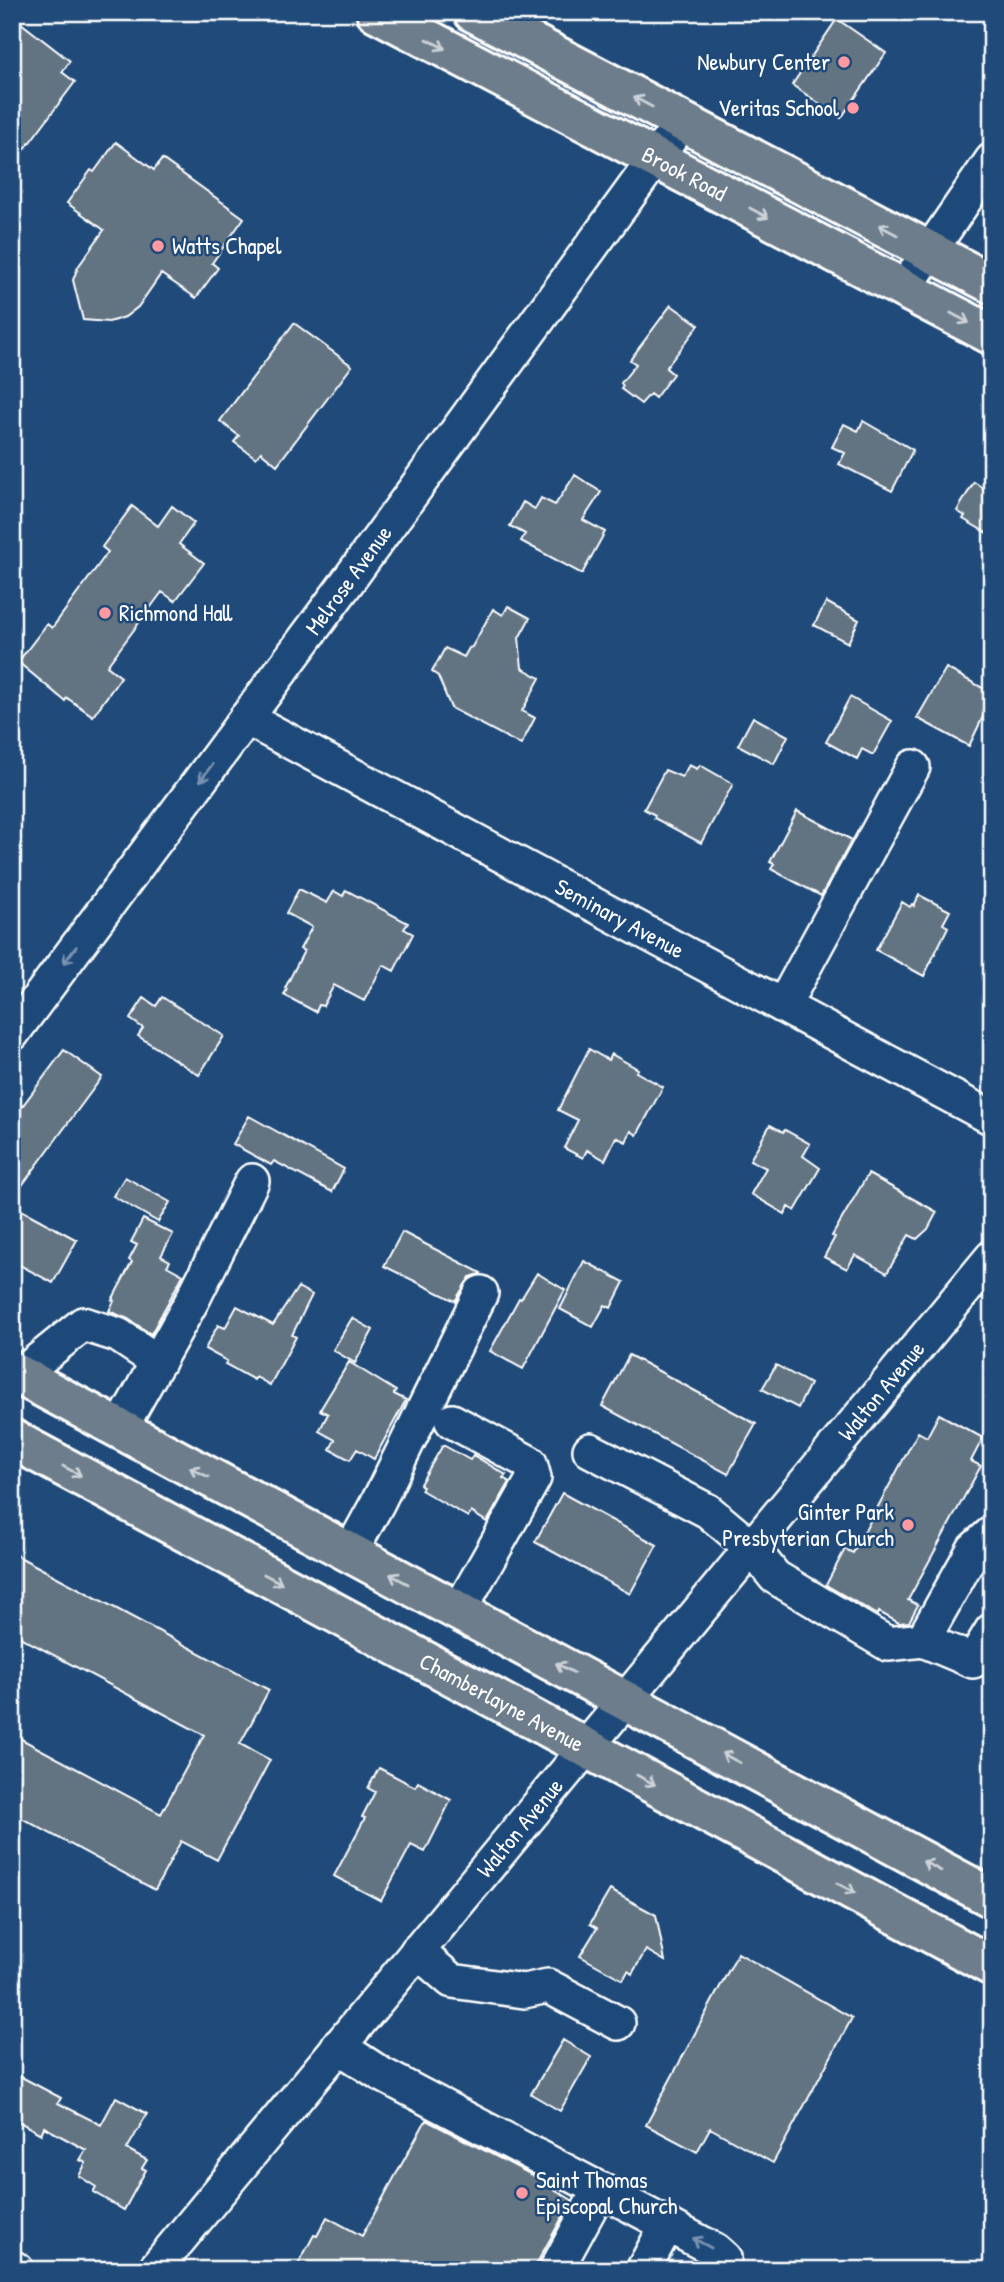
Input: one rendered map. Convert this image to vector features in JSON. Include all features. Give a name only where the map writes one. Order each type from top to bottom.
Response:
[{"type":"main road","name":"Brook Road","points":[[376,12],[992,335]]},
{"type":"main road","name":"Brook Road","points":[[473,12],[992,284]]},
{"type":"main road","points":[[16,1373],[992,1898]]},
{"type":"main road","name":"Chamberlayne Avenue","points":[[12,1439],[992,1966]]},
{"type":"street","name":"Melrose Avenue","points":[[12,1034],[682,122]]},
{"type":"street","points":[[904,289],[992,160]]},
{"type":"street","name":"Seminary Avenue","points":[[246,718],[992,1118]]},
{"type":"street","points":[[783,1006],[913,767]]},
{"type":"street","points":[[120,1429],[193,1299],[252,1181]]},
{"type":"street","name":"Walton Avenue","points":[[154,2270],[992,1256]]},
{"type":"street","points":[[350,1553],[481,1293]]},
{"type":"street","points":[[16,1373],[83,1324],[118,1335],[158,1362]]},
{"type":"street","points":[[452,1421],[530,1463],[534,1478],[459,1611]]},
{"type":"street","points":[[590,1450],[708,1511],[752,1548],[775,1577],[888,1644],[923,1640],[973,1661],[992,1630]]},
{"type":"street","points":[[923,1640],[974,1549],[992,1533]]},
{"type":"street","points":[[417,1951],[452,1981],[524,1991],[548,1986],[618,2023]]},
{"type":"street","points":[[338,2046],[381,2074],[715,2250],[724,2258],[723,2270]]},
{"type":"street","points":[[555,2270],[600,2189]]},
{"type":"street","points":[[643,2270],[667,2225]]},
{"type":"building","points":[[12,16],[70,61],[62,72],[75,82],[12,166]]},
{"type":"building","name":"Newbury Center","points":[[837,19],[886,53],[841,118],[792,85]]},
{"type":"building","name":"Watts Chapel","points":[[116,142],[154,170],[162,159],[244,218],[212,263],[218,268],[196,298],[161,274],[138,307],[125,317],[109,322],[83,320],[73,280],[78,267],[104,230],[67,203]]},
{"type":"building","points":[[671,305],[699,325],[666,368],[673,374],[655,398],[650,394],[641,404],[621,389],[621,383],[636,364],[630,360]]},
{"type":"building","points":[[294,323],[352,366],[277,465],[261,452],[256,458],[234,442],[239,436],[220,421]]},
{"type":"building","points":[[863,421],[913,450],[892,491],[839,464],[845,453],[832,447],[844,424],[858,431]]},
{"type":"building","points":[[575,475],[601,492],[583,520],[605,532],[582,574],[521,541],[525,534],[510,526],[523,502],[535,509],[541,498],[555,505]]},
{"type":"building","points":[[974,482],[992,494],[992,536],[963,519],[965,516],[957,511]]},
{"type":"building","name":"Richmond Hall","points":[[132,506],[158,526],[172,506],[194,523],[179,544],[204,563],[175,601],[162,592],[107,666],[121,677],[93,716],[67,698],[65,701],[18,662],[47,624],[52,628],[108,552],[102,547]]},
{"type":"building","points":[[826,602],[859,620],[848,643],[814,625]]},
{"type":"building","points":[[508,606],[530,618],[519,638],[522,668],[540,678],[522,711],[535,718],[521,745],[451,708],[438,676],[432,672],[445,648],[464,657],[493,609],[503,615]]},
{"type":"building","points":[[946,668],[992,693],[969,746],[917,718]]},
{"type":"building","points":[[850,697],[892,721],[873,755],[862,749],[857,759],[826,742]]},
{"type":"building","points":[[753,717],[788,736],[774,764],[738,745]]},
{"type":"building","points":[[689,765],[697,769],[700,765],[733,784],[701,843],[654,818],[655,815],[644,809],[665,770],[682,777]]},
{"type":"building","points":[[797,811],[852,840],[821,896],[771,869],[774,864],[770,862]]},
{"type":"building","points":[[299,889],[327,903],[334,891],[343,896],[346,890],[408,923],[404,929],[413,934],[394,971],[383,965],[364,1001],[334,985],[323,1006],[319,1005],[316,1012],[284,995],[304,951],[300,949],[312,927],[286,913]]},
{"type":"building","points":[[919,895],[950,911],[943,924],[948,927],[924,976],[876,950],[902,902],[910,907],[912,904],[914,906]]},
{"type":"building","points":[[162,997],[224,1036],[199,1075],[138,1036],[143,1028],[130,1019],[144,998],[156,1006]]},
{"type":"building","points":[[589,1049],[608,1060],[611,1054],[663,1087],[637,1135],[631,1131],[626,1142],[616,1137],[605,1160],[587,1150],[583,1158],[564,1148],[578,1120],[558,1110]]},
{"type":"building","points":[[64,1050],[102,1077],[12,1199],[12,1120]]},
{"type":"building","points":[[249,1116],[344,1169],[332,1192],[274,1161],[271,1165],[233,1144]]},
{"type":"building","points":[[770,1125],[810,1144],[803,1156],[820,1168],[795,1211],[788,1207],[785,1214],[751,1194],[766,1168],[750,1160]]},
{"type":"building","points":[[868,1174],[937,1212],[928,1229],[917,1239],[909,1235],[887,1273],[855,1255],[847,1269],[824,1257],[835,1237],[832,1236]]},
{"type":"building","points":[[125,1177],[170,1202],[158,1222],[113,1196]]},
{"type":"building","points":[[12,1205],[77,1240],[53,1283],[12,1261]]},
{"type":"building","points":[[143,1219],[173,1234],[161,1256],[170,1261],[167,1266],[183,1275],[151,1334],[128,1319],[109,1311],[132,1262],[129,1260],[137,1245],[131,1242]]},
{"type":"building","points":[[402,1232],[481,1273],[470,1277],[455,1301],[384,1266]]},
{"type":"building","points":[[584,1261],[624,1282],[611,1308],[605,1305],[593,1327],[560,1309]]},
{"type":"building","points":[[537,1273],[565,1290],[523,1369],[490,1351],[519,1298],[521,1299]]},
{"type":"building","points":[[298,1287],[312,1295],[292,1335],[296,1337],[270,1385],[256,1377],[254,1380],[225,1364],[227,1361],[205,1349],[218,1325],[225,1328],[237,1306],[273,1325]]},
{"type":"building","points":[[352,1318],[373,1330],[355,1363],[333,1350]]},
{"type":"building","points":[[629,1355],[756,1424],[728,1474],[602,1406]]},
{"type":"building","points":[[349,1362],[406,1400],[374,1459],[357,1449],[350,1460],[330,1449],[335,1440],[319,1431],[328,1414],[320,1410]]},
{"type":"building","points":[[776,1365],[810,1384],[798,1408],[762,1389]]},
{"type":"building","name":"Ginter Park Presbyterian Church","points":[[939,1414],[983,1438],[971,1461],[981,1466],[908,1600],[918,1605],[909,1622],[899,1623],[879,1612],[878,1615],[826,1585],[845,1549],[853,1553],[918,1432],[927,1437]]},
{"type":"building","points":[[443,1445],[470,1460],[473,1455],[506,1475],[503,1478],[510,1482],[487,1522],[471,1512],[468,1517],[421,1490],[423,1487],[420,1484]]},
{"type":"building","points":[[562,1493],[657,1545],[630,1594],[535,1542]]},
{"type":"building","points":[[12,1553],[269,1690],[240,1744],[270,1760],[217,1860],[181,1841],[155,1890],[12,1813],[12,1734],[161,1814],[204,1735],[12,1633]]},
{"type":"building","points":[[379,1768],[415,1787],[418,1782],[451,1800],[425,1852],[411,1845],[381,1901],[334,1876],[365,1818],[362,1817],[375,1792],[368,1788]]},
{"type":"building","points":[[610,1890],[656,1915],[665,1961],[646,1950],[632,1974],[628,1971],[623,1980],[580,1956],[597,1928],[590,1924]]},
{"type":"building","points":[[738,1953],[852,2018],[773,2163],[710,2128],[697,2152],[646,2125]]},
{"type":"building","points":[[563,2040],[591,2057],[560,2111],[531,2094]]},
{"type":"building","points":[[12,2072],[61,2098],[58,2103],[101,2125],[116,2097],[147,2114],[127,2149],[147,2160],[142,2168],[146,2170],[124,2210],[93,2192],[96,2187],[79,2176],[86,2163],[80,2160],[86,2150],[44,2127],[41,2134],[12,2118]]},
{"type":"building","name":"Saint Thomas Episcopal Church","points":[[426,2120],[555,2187],[554,2189],[572,2200],[533,2270],[295,2270],[327,2217],[362,2236]]},
{"type":"place","name":"Newbury Center","points":[[844,62]]},
{"type":"place","name":"Veritas School","points":[[853,108]]},
{"type":"place","name":"Watts Chapel","points":[[158,246]]},
{"type":"place","name":"Richmond Hall","points":[[105,613]]},
{"type":"place","name":"Ginter Park Presbyterian Church","points":[[908,1525]]},
{"type":"place","name":"Saint Thomas Episcopal Church","points":[[522,2193]]}]
